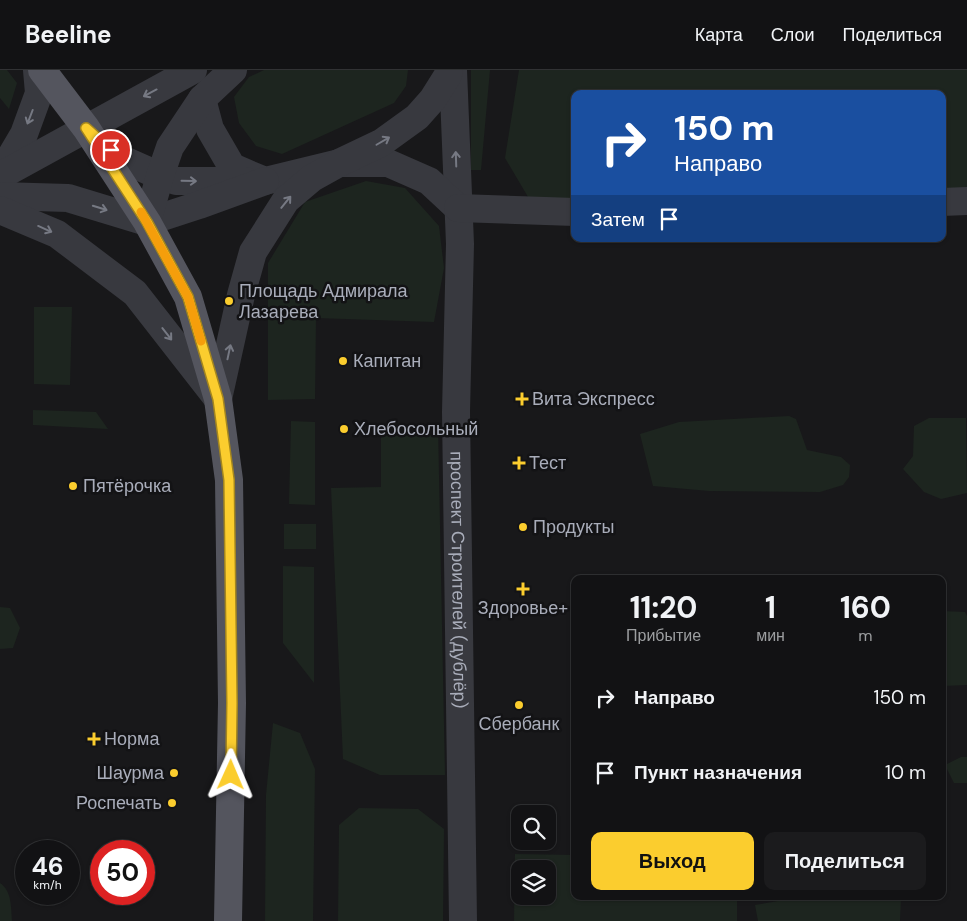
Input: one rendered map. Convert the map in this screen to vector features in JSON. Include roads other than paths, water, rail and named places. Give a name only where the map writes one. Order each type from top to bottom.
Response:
[{"type":"main road","points":[[42,70],[86,128],[147,222],[188,297],[218,399],[229,480],[232,703],[228,921]]},
{"type":"street","points":[[0,166],[10,158],[24,134],[39,93],[37,70]]},
{"type":"street","points":[[0,176],[193,70]]},
{"type":"street","points":[[147,222],[170,147],[202,98],[233,70]]},
{"type":"street","points":[[218,399],[253,252],[286,200],[312,178],[339,162],[380,143],[417,117],[433,99],[448,75],[448,70]]},
{"type":"street","name":"проспект Строителей (дублёр)","points":[[453,70],[460,244],[456,412],[463,921]]},
{"type":"street","points":[[202,98],[210,129],[232,167],[265,180]]},
{"type":"street","points":[[86,128],[124,160],[176,181],[265,180]]},
{"type":"street","points":[[0,196],[68,198],[147,222],[200,205],[265,180],[339,162],[388,163],[429,181],[458,208],[571,212]]},
{"type":"street","points":[[946,202],[967,201]]},
{"type":"street","points":[[0,210],[57,234],[135,293],[218,399]]},
{"type":"place","name":"Площадь Адмирала Лазарева","points":[[229,301]]},
{"type":"place","name":"Капитан","points":[[343,361]]},
{"type":"place","name":"Вита Экспресс","points":[[522,399]]},
{"type":"place","name":"Хлебосольный","points":[[344,429]]},
{"type":"place","name":"Тест","points":[[519,463]]},
{"type":"place","name":"Пятёрочка","points":[[73,486]]},
{"type":"place","name":"Продукты","points":[[523,527]]},
{"type":"place","name":"Здоровье+","points":[[523,589]]},
{"type":"place","name":"Сбербанк","points":[[519,705]]},
{"type":"place","name":"Норма","points":[[94,739]]},
{"type":"place","name":"Шаурма","points":[[174,773]]},
{"type":"place","name":"Роспечать","points":[[172,803]]}]
